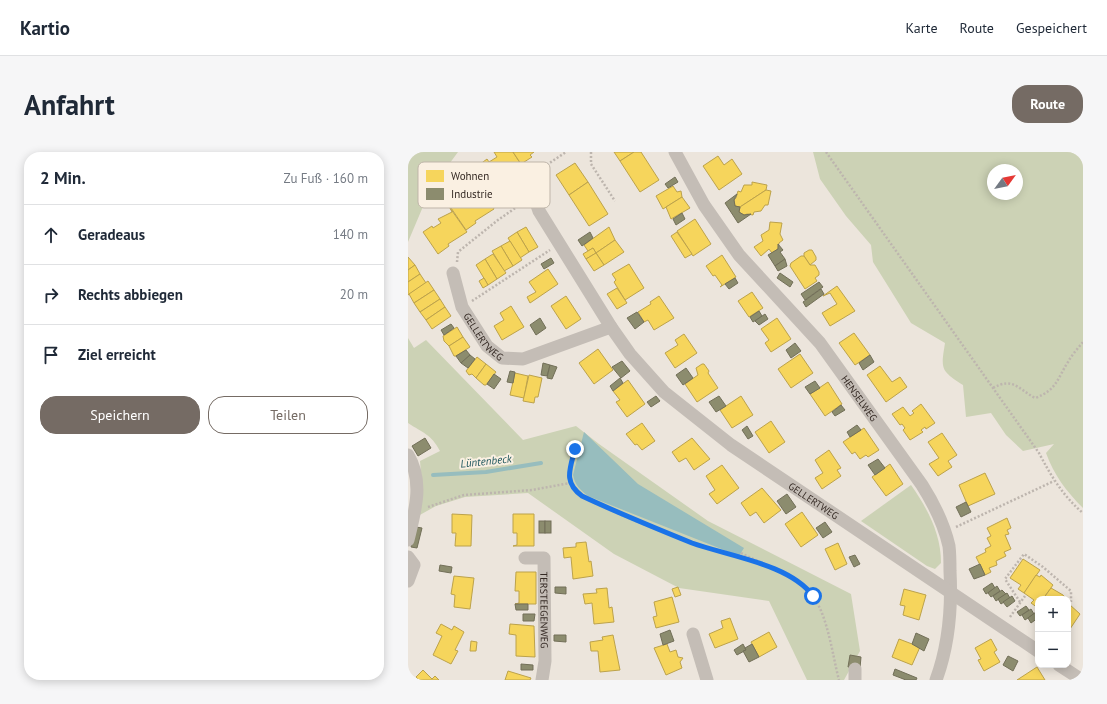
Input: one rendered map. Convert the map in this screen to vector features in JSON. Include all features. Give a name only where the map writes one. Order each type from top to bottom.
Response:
[{"type":"street","name":"HENSELWEG","points":[[675,152],[704,205],[739,255],[820,343],[932,501],[945,532],[949,548],[951,592],[949,632],[942,663],[936,680]]},
{"type":"street","name":"GELLERTWEG","points":[[538,208],[559,245],[611,327],[630,354],[664,392],[698,421],[731,445],[1035,649]]},
{"type":"street","name":"GELLERTWEG","points":[[453,273],[462,307],[487,346],[502,358],[523,359],[611,327]]},
{"type":"street","points":[[408,455],[417,478],[414,513],[408,540]]},
{"type":"street","points":[[408,557],[414,565],[408,582]]},
{"type":"street","name":"TERSTEEGENWEG","points":[[525,558],[544,558],[545,661],[542,680]]},
{"type":"street","points":[[693,634],[707,680]]},
{"type":"street","points":[[1064,668],[1082,680]]},
{"type":"path","points":[[550,163],[566,152]]},
{"type":"path","points":[[591,152],[591,164],[615,201]]},
{"type":"path","points":[[826,152],[1039,453],[1054,482],[1070,502],[1083,513]]},
{"type":"path","points":[[453,273],[458,258],[458,252],[513,208]]},
{"type":"path","points":[[462,307],[559,245]]},
{"type":"path","points":[[993,388],[1003,382],[1013,383],[1035,398],[1042,396],[1058,382],[1067,362],[1083,342]]},
{"type":"path","points":[[576,444],[569,478],[570,483],[582,496],[726,555],[757,562]]},
{"type":"path","points":[[945,532],[1054,482]]},
{"type":"path","points":[[414,513],[437,503],[464,495],[532,490],[570,483]]},
{"type":"path","points":[[741,552],[757,562],[797,582],[813,596],[822,614],[839,680]]},
{"type":"path","points":[[1020,602],[1005,579],[1024,554],[1043,567],[1071,591],[1071,596]]},
{"type":"path","points":[[1018,606],[1025,596]]},
{"type":"green space","points":[[408,152],[458,152],[451,162],[418,162],[418,208],[422,208],[408,242]]},
{"type":"green space","points":[[813,152],[1083,152],[1083,508],[1061,482],[1049,461],[1046,453],[1054,444],[1023,451],[1006,435],[991,413],[966,417],[963,385],[950,376],[944,368],[943,358],[945,343],[911,323],[873,262],[871,245],[846,216],[820,179]]},
{"type":"green space","points":[[408,338],[414,348],[426,340],[523,440],[576,426],[708,521],[851,594],[860,651],[844,680],[807,680],[769,601],[679,588],[614,554],[528,493],[465,497],[436,506],[418,516],[422,484],[420,461],[440,451],[430,437],[408,423]]},
{"type":"green space","points":[[911,485],[928,512],[939,541],[941,563],[935,569],[927,566],[861,521]]},
{"type":"water","points":[[584,432],[638,484],[744,548],[739,556],[585,494],[580,489],[573,475]]},
{"type":"building: Wohnen","points":[[494,152],[513,152],[519,162],[489,162],[497,157]]},
{"type":"building: Wohnen","points":[[513,152],[534,152],[530,155],[532,157],[524,162],[520,162]]},
{"type":"building: Wohnen","points":[[614,152],[634,152],[620,161]]},
{"type":"building: Wohnen","points":[[634,152],[641,152],[659,180],[640,192],[620,161]]},
{"type":"building: Wohnen","points":[[718,156],[724,165],[732,159],[742,174],[719,190],[703,166]]},
{"type":"building: Wohnen","points":[[575,163],[588,182],[569,195],[556,175]]},
{"type":"building: Wohnen","points":[[588,182],[608,214],[589,226],[569,195]]},
{"type":"building: Wohnen","points":[[752,182],[767,185],[766,190],[740,207],[735,206],[734,200],[738,191],[741,192],[744,185],[752,185]]},
{"type":"building: Wohnen","points":[[673,186],[677,192],[681,191],[682,197],[663,209],[656,196]]},
{"type":"building: Wohnen","points":[[766,190],[771,191],[768,205],[765,205],[761,211],[754,212],[753,215],[744,215],[739,212],[740,207]]},
{"type":"building: Wohnen","points":[[682,197],[690,208],[671,219],[666,207]]},
{"type":"building: Wohnen","points":[[450,208],[467,232],[448,244],[449,246],[438,254],[423,232],[432,226],[433,228],[441,223],[438,219],[452,212]]},
{"type":"building: Wohnen","points":[[451,208],[494,208],[475,221],[476,223],[466,230]]},
{"type":"building: Wohnen","points":[[695,219],[711,244],[693,256],[677,231]]},
{"type":"building: Wohnen","points":[[770,222],[782,223],[780,234],[783,240],[779,243],[778,249],[772,253],[769,249],[761,256],[754,247],[763,241],[761,235],[769,230]]},
{"type":"building: Wohnen","points":[[526,227],[538,247],[529,252],[517,232]]},
{"type":"building: Wohnen","points":[[609,227],[615,240],[596,253],[593,248],[588,251],[584,245]]},
{"type":"building: Wohnen","points":[[517,232],[529,252],[520,258],[508,238]]},
{"type":"building: Wohnen","points":[[677,232],[692,254],[685,258],[671,236]]},
{"type":"building: Wohnen","points":[[615,240],[624,252],[604,265],[596,253]]},
{"type":"building: Wohnen","points":[[510,241],[522,260],[513,266],[501,246]]},
{"type":"building: Wohnen","points":[[501,246],[513,266],[504,271],[492,251]]},
{"type":"building: Wohnen","points":[[593,248],[596,253],[586,259],[583,254]]},
{"type":"building: Wohnen","points":[[812,250],[816,257],[816,260],[810,265],[804,256],[804,253]]},
{"type":"building: Wohnen","points":[[596,253],[604,265],[594,271],[586,259]]},
{"type":"building: Wohnen","points":[[493,254],[506,273],[497,279],[485,259]]},
{"type":"building: Wohnen","points":[[722,255],[736,277],[720,287],[722,285],[706,266]]},
{"type":"building: Wohnen","points":[[801,256],[804,256],[810,265],[815,265],[819,272],[819,275],[815,278],[817,281],[805,289],[790,266],[791,263]]},
{"type":"building: Wohnen","points":[[408,257],[415,265],[408,270]]},
{"type":"building: Wohnen","points":[[485,259],[497,279],[488,285],[476,265]]},
{"type":"building: Wohnen","points":[[629,264],[644,288],[625,300],[614,282],[616,280],[612,274]]},
{"type":"building: Wohnen","points":[[415,265],[420,274],[408,282],[408,270]]},
{"type":"building: Wohnen","points":[[548,269],[558,284],[530,303],[527,297],[536,292],[529,282]]},
{"type":"building: Wohnen","points":[[420,274],[426,283],[408,295],[408,282]]},
{"type":"building: Wohnen","points":[[484,278],[488,285],[483,288],[479,281]]},
{"type":"building: Wohnen","points":[[428,281],[434,290],[414,303],[409,294]]},
{"type":"building: Wohnen","points":[[837,286],[855,311],[830,326],[822,313],[837,304],[830,293],[823,296]]},
{"type":"building: Wohnen","points":[[617,288],[627,303],[617,309],[607,294]]},
{"type":"building: Wohnen","points":[[434,290],[440,299],[420,312],[414,303]]},
{"type":"building: Wohnen","points":[[752,292],[763,308],[749,317],[738,301]]},
{"type":"building: Wohnen","points":[[566,296],[581,319],[566,329],[551,306]]},
{"type":"building: Wohnen","points":[[659,296],[674,318],[654,330],[648,320],[644,322],[638,312],[651,304],[650,302]]},
{"type":"building: Wohnen","points":[[440,299],[445,307],[426,320],[420,312]]},
{"type":"building: Wohnen","points":[[511,306],[524,327],[502,340],[494,326],[504,320],[500,313]]},
{"type":"building: Wohnen","points":[[445,307],[451,316],[432,329],[426,320]]},
{"type":"building: Wohnen","points":[[777,318],[791,339],[771,352],[765,343],[769,340],[761,329]]},
{"type":"building: Wohnen","points":[[457,327],[463,337],[449,346],[444,341],[443,336]]},
{"type":"building: Wohnen","points":[[854,333],[870,355],[855,365],[839,343]]},
{"type":"building: Wohnen","points":[[684,334],[697,353],[675,368],[665,353],[678,345],[675,340]]},
{"type":"building: Wohnen","points":[[463,337],[470,347],[454,356],[449,346]]},
{"type":"building: Wohnen","points":[[598,349],[613,370],[594,384],[579,363]]},
{"type":"building: Wohnen","points":[[800,354],[813,373],[791,388],[778,369]]},
{"type":"building: Wohnen","points":[[477,357],[486,364],[476,378],[472,374],[469,375],[466,371]]},
{"type":"building: Wohnen","points":[[486,364],[496,372],[486,385],[484,385],[476,378]]},
{"type":"building: Wohnen","points":[[704,364],[709,371],[708,373],[718,388],[697,402],[685,384],[698,375],[696,368]]},
{"type":"building: Wohnen","points":[[880,366],[892,382],[900,377],[907,387],[886,402],[867,375]]},
{"type":"building: Wohnen","points":[[515,373],[528,376],[524,398],[510,395]]},
{"type":"building: Wohnen","points":[[529,375],[542,378],[538,397],[535,397],[534,403],[523,401]]},
{"type":"building: Wohnen","points":[[628,380],[645,404],[627,417],[616,402],[620,400],[613,391]]},
{"type":"building: Wohnen","points":[[828,382],[842,404],[825,416],[810,394]]},
{"type":"building: Wohnen","points":[[741,396],[753,415],[732,428],[720,410]]},
{"type":"building: Wohnen","points":[[921,404],[935,423],[926,429],[925,427],[921,430],[923,432],[910,440],[903,430],[905,428],[902,424],[900,425],[892,414],[903,407],[910,416],[914,413],[912,411]]},
{"type":"building: Wohnen","points":[[771,421],[785,442],[769,453],[755,432]]},
{"type":"building: Wohnen","points":[[642,423],[655,441],[642,450],[637,444],[635,445],[626,434]]},
{"type":"building: Wohnen","points":[[864,428],[879,450],[868,457],[866,455],[860,459],[855,452],[852,454],[843,442]]},
{"type":"building: Wohnen","points":[[942,433],[957,455],[948,461],[952,467],[938,476],[929,464],[939,458],[928,442]]},
{"type":"building: Wohnen","points":[[692,438],[710,459],[694,470],[686,458],[679,462],[672,452]]},
{"type":"building: Wohnen","points":[[829,450],[841,468],[837,470],[841,476],[822,489],[815,478],[823,473],[815,460]]},
{"type":"building: Wohnen","points":[[890,464],[903,484],[886,496],[872,477]]},
{"type":"building: Wohnen","points":[[722,465],[739,488],[717,504],[709,494],[715,490],[706,476]]},
{"type":"building: Wohnen","points":[[985,473],[995,494],[968,506],[959,485]]},
{"type":"building: Wohnen","points":[[762,488],[781,510],[764,523],[756,512],[750,516],[741,503]]},
{"type":"building: Wohnen","points":[[802,512],[818,535],[801,547],[785,524]]},
{"type":"building: Wohnen","points":[[452,514],[472,515],[471,546],[455,546],[456,533],[452,533]]},
{"type":"building: Wohnen","points":[[513,514],[534,514],[534,546],[513,546],[517,545],[517,533],[513,533]]},
{"type":"building: Wohnen","points":[[1007,518],[1011,528],[1007,530],[1009,534],[1005,535],[1011,549],[1004,552],[1006,556],[996,561],[997,565],[989,568],[991,572],[985,575],[976,557],[986,552],[985,549],[991,546],[987,538],[991,536],[987,528]]},
{"type":"building: Wohnen","points":[[586,542],[593,576],[573,579],[571,557],[564,558],[563,548],[576,547],[576,543]]},
{"type":"building: Wohnen","points":[[838,543],[847,564],[835,570],[825,549]]},
{"type":"building: Wohnen","points":[[1023,559],[1040,570],[1024,593],[1018,589],[1021,585],[1010,578]]},
{"type":"building: Wohnen","points":[[516,572],[536,572],[536,604],[515,604],[519,603],[519,591],[515,591]]},
{"type":"building: Wohnen","points":[[1036,575],[1040,577],[1041,575],[1053,585],[1045,596],[1035,596],[1035,606],[1031,603],[1034,600],[1024,593]]},
{"type":"building: Wohnen","points":[[454,576],[474,578],[470,609],[454,607],[455,595],[451,594]]},
{"type":"building: Wohnen","points":[[678,587],[681,595],[675,597],[672,589]]},
{"type":"building: Wohnen","points":[[607,588],[609,608],[612,607],[614,622],[594,624],[592,603],[585,604],[583,594],[597,593],[596,589]]},
{"type":"building: Wohnen","points":[[1051,588],[1064,596],[1045,596]]},
{"type":"building: Wohnen","points":[[904,589],[926,595],[919,620],[903,615],[905,606],[900,605]]},
{"type":"building: Wohnen","points":[[672,597],[679,622],[656,628],[653,617],[657,616],[654,602]]},
{"type":"building: Wohnen","points":[[1071,606],[1080,614],[1071,628]]},
{"type":"building: Wohnen","points":[[730,618],[738,639],[715,648],[709,634],[723,628],[721,621]]},
{"type":"building: Wohnen","points":[[441,624],[452,630],[454,626],[464,632],[455,650],[458,651],[451,664],[433,655],[442,636],[436,633]]},
{"type":"building: Wohnen","points":[[510,624],[534,626],[535,657],[516,656],[516,635],[509,634]]},
{"type":"building: Wohnen","points":[[769,632],[777,647],[759,657],[751,642]]},
{"type":"building: Wohnen","points":[[613,635],[620,670],[600,672],[598,651],[591,651],[590,642],[603,640],[602,637]]},
{"type":"building: Wohnen","points":[[899,639],[920,647],[912,665],[892,657]]},
{"type":"building: Wohnen","points":[[991,639],[997,650],[994,652],[1000,662],[984,671],[978,660],[981,659],[975,648]]},
{"type":"building: Wohnen","points":[[471,641],[477,642],[476,651],[470,651]]},
{"type":"building: Wohnen","points":[[667,644],[670,652],[676,650],[678,657],[683,658],[680,662],[682,668],[666,675],[654,648]]},
{"type":"building: Wohnen","points":[[1038,668],[1045,680],[1017,680]]},
{"type":"building: Wohnen","points":[[423,670],[432,679],[435,676],[439,680],[419,680],[416,677]]},
{"type":"building: Wohnen","points":[[508,671],[531,678],[530,680],[505,680]]},
{"type":"building: Industrie","points":[[675,177],[678,182],[668,188],[665,184]]},
{"type":"building: Industrie","points":[[737,194],[734,200],[735,206],[740,207],[739,212],[744,215],[751,214],[738,223],[725,203]]},
{"type":"building: Industrie","points":[[682,213],[685,219],[676,225],[673,219]]},
{"type":"building: Industrie","points":[[590,232],[593,238],[582,246],[578,240]]},
{"type":"building: Industrie","points":[[778,244],[783,250],[780,252],[785,259],[775,266],[768,255],[778,249]]},
{"type":"building: Industrie","points":[[551,258],[554,263],[544,269],[541,264]]},
{"type":"building: Industrie","points":[[785,259],[787,266],[778,271],[775,266]]},
{"type":"building: Industrie","points":[[780,273],[793,282],[790,287],[777,278]]},
{"type":"building: Industrie","points":[[735,278],[738,283],[729,289],[725,284]]},
{"type":"building: Industrie","points":[[819,282],[823,287],[805,300],[801,294]]},
{"type":"building: Industrie","points":[[821,289],[824,294],[806,307],[803,302]]},
{"type":"building: Industrie","points":[[759,311],[762,316],[753,322],[750,317]]},
{"type":"building: Industrie","points":[[637,312],[644,322],[635,329],[627,318]]},
{"type":"building: Industrie","points":[[765,314],[768,319],[759,325],[755,321]]},
{"type":"building: Industrie","points":[[540,318],[546,328],[536,335],[530,325]]},
{"type":"building: Industrie","points":[[451,324],[454,328],[444,335],[441,330]]},
{"type":"building: Industrie","points":[[795,343],[801,351],[791,358],[786,350]]},
{"type":"building: Industrie","points":[[466,350],[470,355],[461,363],[456,356]]},
{"type":"building: Industrie","points":[[470,355],[475,359],[468,368],[461,363]]},
{"type":"building: Industrie","points":[[870,355],[874,362],[863,370],[859,363]]},
{"type":"building: Industrie","points":[[622,361],[630,371],[621,378],[612,367]]},
{"type":"building: Industrie","points":[[543,363],[550,365],[547,376],[541,375]]},
{"type":"building: Industrie","points":[[550,365],[557,367],[552,379],[547,378]]},
{"type":"building: Industrie","points":[[686,368],[693,378],[683,385],[676,375]]},
{"type":"building: Industrie","points":[[510,371],[515,372],[513,383],[507,382]]},
{"type":"building: Industrie","points":[[494,374],[501,379],[494,389],[487,384]]},
{"type":"building: Industrie","points":[[620,378],[623,383],[613,391],[610,386]]},
{"type":"building: Industrie","points":[[815,381],[820,388],[810,394],[805,387]]},
{"type":"building: Industrie","points":[[656,396],[660,401],[651,407],[647,402]]},
{"type":"building: Industrie","points":[[719,396],[726,406],[716,412],[709,402]]},
{"type":"building: Industrie","points":[[841,405],[845,410],[835,416],[832,412]]},
{"type":"building: Industrie","points":[[857,425],[861,430],[850,437],[847,432]]},
{"type":"building: Industrie","points":[[747,426],[753,436],[748,439],[742,430]]},
{"type":"building: Industrie","points":[[425,438],[431,448],[418,456],[412,446]]},
{"type":"building: Industrie","points":[[878,459],[885,468],[875,475],[868,465]]},
{"type":"building: Industrie","points":[[787,494],[796,507],[786,514],[777,501]]},
{"type":"building: Industrie","points":[[966,502],[971,512],[961,517],[956,507]]},
{"type":"building: Industrie","points":[[539,521],[545,521],[545,533],[539,533]]},
{"type":"building: Industrie","points":[[545,521],[551,521],[551,533],[545,533]]},
{"type":"building: Industrie","points":[[825,522],[832,532],[823,538],[816,528]]},
{"type":"building: Industrie","points":[[416,527],[422,528],[417,548],[411,547]]},
{"type":"building: Industrie","points":[[855,555],[860,564],[854,567],[849,557]]},
{"type":"building: Industrie","points":[[980,564],[985,575],[974,579],[969,569]]},
{"type":"building: Industrie","points":[[440,565],[452,567],[451,573],[439,571]]},
{"type":"building: Industrie","points":[[992,583],[995,588],[986,594],[983,589]]},
{"type":"building: Industrie","points":[[997,586],[1000,591],[991,597],[988,593]]},
{"type":"building: Industrie","points":[[555,587],[566,587],[566,594],[555,593]]},
{"type":"building: Industrie","points":[[1002,590],[1006,594],[996,601],[993,596]]},
{"type":"building: Industrie","points":[[1007,593],[1010,598],[1001,604],[998,599]]},
{"type":"building: Industrie","points":[[1012,596],[1015,601],[1007,607],[1003,602]]},
{"type":"building: Industrie","points":[[515,604],[528,604],[528,610],[516,610]]},
{"type":"building: Industrie","points":[[1026,606],[1029,610],[1020,616],[1017,612]]},
{"type":"building: Industrie","points":[[1031,609],[1034,614],[1025,620],[1022,615]]},
{"type":"building: Industrie","points":[[1035,613],[1035,620],[1031,623],[1028,618]]},
{"type":"building: Industrie","points":[[523,614],[535,614],[534,621],[523,621]]},
{"type":"building: Industrie","points":[[670,630],[674,641],[663,645],[660,634]]},
{"type":"building: Industrie","points":[[916,633],[929,639],[924,651],[912,644]]},
{"type":"building: Industrie","points":[[554,635],[566,635],[566,642],[554,641]]},
{"type":"building: Industrie","points":[[743,644],[746,650],[737,655],[734,650]]},
{"type":"building: Industrie","points":[[752,644],[759,657],[749,662],[743,651]]},
{"type":"building: Industrie","points":[[850,655],[861,657],[860,668],[848,667]]},
{"type":"building: Industrie","points":[[1008,656],[1018,661],[1013,671],[1003,665]]},
{"type":"building: Industrie","points":[[521,664],[533,665],[533,670],[521,670]]},
{"type":"building: Industrie","points":[[895,669],[917,678],[916,680],[906,680],[893,675]]},
{"type":"waterway","name":"Lüntenbeck","points":[[433,475],[486,472],[541,463]]},
{"type":"route","points":[[575,449],[569,478],[574,489],[582,496],[692,543],[726,555],[757,562],[789,577],[805,587],[813,596]]}]
